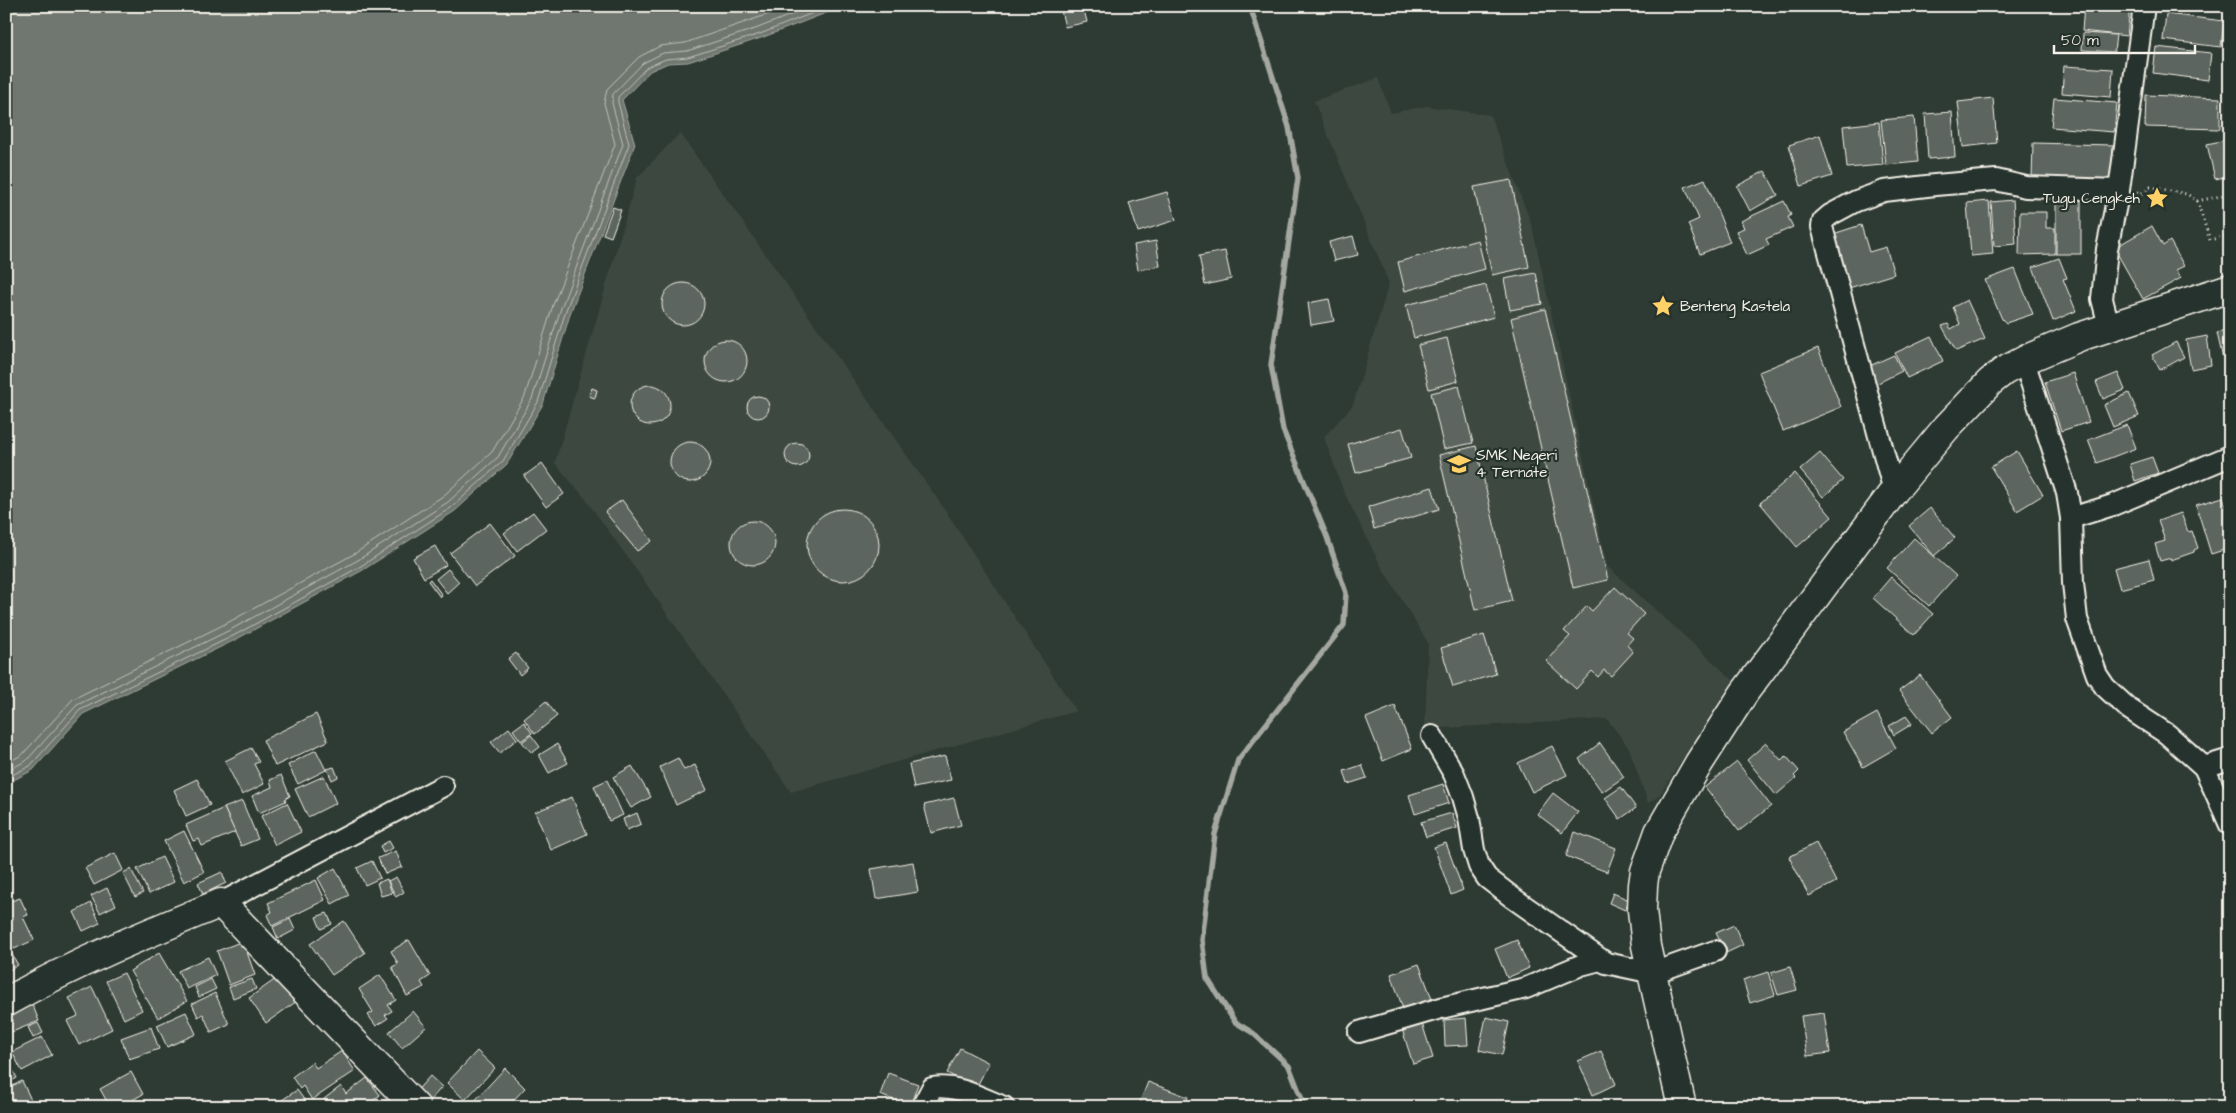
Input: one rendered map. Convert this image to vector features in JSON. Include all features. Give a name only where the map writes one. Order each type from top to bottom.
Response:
[{"type":"highway","points":[[1682,1107],[1646,946],[1642,910],[1642,885],[1645,870],[1659,832],[1690,777],[1744,693],[1894,491],[1969,403],[2004,371],[2109,326],[2230,288]]},
{"type":"highway","points":[[6,1002],[40,983],[137,938],[221,903],[416,1107]]},
{"type":"street","points":[[2109,326],[2102,299],[2107,249],[2119,190],[2144,6]]},
{"type":"street","points":[[1894,491],[1822,226],[1823,221],[1830,215],[1856,201],[1884,191],[1935,185],[1996,180],[2026,187],[2119,190]]},
{"type":"street","points":[[2024,361],[2067,493],[2071,518],[2073,583],[2077,619],[2097,674],[2105,687],[2129,709],[2167,734],[2204,767],[2230,826]]},
{"type":"street","points":[[2071,518],[2113,505],[2230,456]]},
{"type":"street","points":[[1432,736],[1454,774],[1469,818],[1474,850],[1479,866],[1487,878],[1606,963],[1653,973],[1715,950]]},
{"type":"street","points":[[2204,767],[2230,759]]},
{"type":"street","points":[[221,903],[443,786]]},
{"type":"street","points":[[1359,1032],[1441,1008],[1526,988],[1581,965],[1600,960]]},
{"type":"street","points":[[922,1107],[932,1088],[943,1086],[960,1090],[1004,1107]]},
{"type":"path","points":[[2119,190],[2142,193],[2150,187],[2187,194],[2197,201],[2210,240],[2230,235]]},
{"type":"path","points":[[2197,201],[2230,194]]},
{"type":"shaded area","name":"SMK Negeri 4 Ternate","points":[[1378,78],[1391,113],[1426,106],[1490,115],[1532,226],[1607,566],[1733,680],[1659,796],[1648,803],[1629,748],[1607,719],[1425,729],[1428,643],[1380,564],[1343,490],[1324,437],[1353,405],[1389,283],[1314,101]]},
{"type":"shaded area","points":[[680,133],[943,507],[1076,711],[791,792],[626,555],[584,497],[555,463],[637,178]]},
{"type":"water","points":[[6,6],[844,6],[761,38],[688,62],[668,63],[650,71],[622,100],[635,144],[571,311],[543,404],[507,464],[455,511],[363,570],[235,640],[83,714],[33,770],[6,784]]},
{"type":"building","points":[[1060,6],[1083,6],[1087,22],[1065,27]]},
{"type":"building","points":[[2084,6],[2130,6],[2127,36],[2082,31]]},
{"type":"building","points":[[2166,14],[2224,21],[2221,47],[2163,40]]},
{"type":"building","points":[[2083,33],[2116,35],[2114,52],[2082,50]]},
{"type":"building","points":[[2156,47],[2211,53],[2208,80],[2153,73]]},
{"type":"building","points":[[2064,66],[2113,69],[2111,97],[2062,93]]},
{"type":"building","points":[[2146,95],[2220,98],[2220,129],[2145,127]]},
{"type":"building","points":[[1993,98],[1997,143],[1963,147],[1958,102]]},
{"type":"building","points":[[2054,98],[2117,103],[2114,132],[2051,127]]},
{"type":"building","points":[[1952,112],[1955,157],[1928,159],[1925,114]]},
{"type":"building","points":[[1914,117],[1918,162],[1886,165],[1881,120]]},
{"type":"building","points":[[1879,122],[1883,165],[1847,168],[1843,126]]},
{"type":"building","points":[[1820,135],[1832,176],[1801,186],[1789,145]]},
{"type":"building","points":[[2230,139],[2230,176],[2215,179],[2207,144]]},
{"type":"building","points":[[2033,143],[2113,145],[2111,182],[2032,180]]},
{"type":"building","points":[[1765,171],[1778,195],[1750,211],[1737,186]]},
{"type":"building","points":[[1705,179],[1730,242],[1700,254],[1688,224],[1699,219],[1685,187]]},
{"type":"building","points":[[1511,180],[1529,267],[1492,275],[1474,187]]},
{"type":"building","points":[[1167,192],[1176,220],[1138,232],[1129,203]]},
{"type":"building","points":[[2056,195],[2081,195],[2081,254],[2056,254]]},
{"type":"building","points":[[2013,200],[2016,244],[1994,246],[1991,202]]},
{"type":"building","points":[[1784,201],[1791,215],[1788,217],[1793,227],[1766,239],[1769,245],[1747,255],[1736,231],[1744,228],[1741,221]]},
{"type":"building","points":[[1989,201],[1993,254],[1971,256],[1967,203]]},
{"type":"building","points":[[613,207],[621,210],[611,237],[603,234]]},
{"type":"building","points":[[2020,212],[2046,212],[2046,228],[2055,228],[2055,254],[2019,255]]},
{"type":"building","points":[[1861,225],[1869,252],[1886,247],[1894,274],[1849,288],[1833,234]]},
{"type":"building","points":[[2152,226],[2163,246],[2170,241],[2184,266],[2176,270],[2181,278],[2143,299],[2114,248]]},
{"type":"building","points":[[1353,236],[1358,255],[1334,261],[1329,242]]},
{"type":"building","points":[[1478,240],[1485,269],[1405,291],[1398,262]]},
{"type":"building","points":[[1156,241],[1160,266],[1138,270],[1134,245]]},
{"type":"building","points":[[1225,251],[1231,279],[1205,285],[1199,256]]},
{"type":"building","points":[[2059,258],[2067,278],[2063,279],[2076,311],[2053,321],[2033,267]]},
{"type":"building","points":[[2015,269],[2033,314],[2006,323],[2002,319],[1985,280]]},
{"type":"building","points":[[1536,273],[1542,304],[1510,310],[1504,279]]},
{"type":"building","points":[[687,283],[695,286],[701,292],[704,304],[701,316],[695,322],[679,325],[671,322],[665,316],[662,300],[665,292],[671,286]]},
{"type":"building","points":[[1486,285],[1494,317],[1414,338],[1406,305]]},
{"type":"building","points":[[1329,299],[1334,321],[1311,325],[1308,303]]},
{"type":"building","points":[[1967,300],[1985,339],[1956,351],[1942,326],[1948,324],[1951,329],[1960,324],[1953,307]]},
{"type":"building","points":[[1545,309],[1608,580],[1573,588],[1511,318]]},
{"type":"building","points":[[2230,330],[2230,361],[2224,363],[2217,333]]},
{"type":"building","points":[[1931,336],[1943,361],[1907,378],[1895,353]]},
{"type":"building","points":[[2207,336],[2211,365],[2191,369],[2186,340]]},
{"type":"building","points":[[1447,338],[1458,381],[1429,389],[1418,345]]},
{"type":"building","points":[[726,340],[741,346],[747,361],[741,376],[726,382],[711,376],[705,361],[711,346]]},
{"type":"building","points":[[2176,342],[2184,357],[2160,370],[2152,355]]},
{"type":"building","points":[[1818,348],[1841,407],[1783,431],[1759,372]]},
{"type":"building","points":[[1894,355],[1902,371],[1874,385],[1865,368]]},
{"type":"building","points":[[2073,373],[2089,422],[2061,431],[2045,382]]},
{"type":"building","points":[[2118,373],[2125,390],[2103,399],[2096,382]]},
{"type":"building","points":[[650,385],[661,388],[667,394],[670,405],[667,416],[661,422],[650,425],[639,422],[633,416],[630,405],[633,394],[639,388]]},
{"type":"building","points":[[1459,386],[1473,443],[1444,449],[1431,393]]},
{"type":"building","points":[[592,388],[597,390],[595,398],[589,396]]},
{"type":"building","points":[[2129,393],[2139,416],[2113,427],[2104,405]]},
{"type":"building","points":[[754,396],[762,396],[769,403],[769,411],[762,418],[754,418],[747,411],[747,403]]},
{"type":"building","points":[[2127,425],[2136,448],[2097,463],[2088,440]]},
{"type":"building","points":[[1402,428],[1411,458],[1356,473],[1348,444]]},
{"type":"building","points":[[694,442],[701,445],[707,451],[710,462],[709,470],[701,479],[694,482],[686,482],[679,479],[671,470],[670,458],[673,451],[682,443]]},
{"type":"building","points":[[797,443],[802,444],[808,450],[808,460],[802,466],[797,467],[792,466],[786,460],[785,455],[786,450],[792,444]]},
{"type":"building","points":[[1476,446],[1512,601],[1475,610],[1439,455]]},
{"type":"building","points":[[2017,451],[2043,495],[2017,511],[1991,467]]},
{"type":"building","points":[[1820,453],[1843,480],[1823,497],[1800,470]]},
{"type":"building","points":[[2152,457],[2158,473],[2135,481],[2130,464]]},
{"type":"building","points":[[542,463],[564,494],[546,507],[524,476]]},
{"type":"building","points":[[1795,473],[1832,517],[1797,547],[1760,503]]},
{"type":"building","points":[[1432,487],[1439,509],[1374,529],[1368,507]]},
{"type":"building","points":[[2223,497],[2230,517],[2230,548],[2211,554],[2196,505]]},
{"type":"building","points":[[622,500],[652,541],[637,551],[605,512]]},
{"type":"building","points":[[1930,508],[1955,538],[1934,556],[1909,526]]},
{"type":"building","points":[[843,509],[857,512],[869,519],[876,531],[879,545],[876,559],[869,571],[857,578],[843,581],[829,578],[817,571],[810,559],[807,545],[810,531],[817,519],[829,512]]},
{"type":"building","points":[[533,512],[546,529],[517,551],[504,533]]},
{"type":"building","points":[[2181,513],[2188,532],[2192,531],[2198,548],[2194,552],[2171,560],[2171,558],[2160,561],[2155,544],[2165,541],[2158,521]]},
{"type":"building","points":[[749,521],[757,521],[769,527],[775,543],[769,559],[757,565],[749,565],[737,559],[731,547],[731,539],[737,527]]},
{"type":"building","points":[[490,523],[515,556],[475,586],[450,553]]},
{"type":"building","points":[[1914,538],[1956,576],[1929,606],[1887,568]]},
{"type":"building","points":[[435,546],[446,565],[424,578],[413,558]]},
{"type":"building","points":[[2149,559],[2154,580],[2120,589],[2114,568]]},
{"type":"building","points":[[448,569],[459,582],[447,593],[436,579]]},
{"type":"building","points":[[1891,577],[1933,614],[1914,635],[1873,598]]},
{"type":"building","points":[[430,579],[442,595],[440,597],[428,581]]},
{"type":"building","points":[[1615,587],[1644,614],[1627,633],[1633,638],[1627,645],[1633,652],[1611,676],[1604,670],[1598,677],[1592,671],[1576,689],[1546,661],[1570,636],[1564,631],[1587,606],[1592,611]]},
{"type":"building","points":[[1484,635],[1496,674],[1453,687],[1441,648]]},
{"type":"building","points":[[516,653],[528,668],[520,675],[508,659]]},
{"type":"building","points":[[1920,675],[1952,717],[1932,733],[1899,691]]},
{"type":"building","points":[[546,701],[557,716],[535,734],[524,719]]},
{"type":"building","points":[[1395,706],[1412,749],[1383,761],[1366,718]]},
{"type":"building","points":[[1877,713],[1896,748],[1863,767],[1843,732]]},
{"type":"building","points":[[316,714],[328,741],[275,766],[263,740]]},
{"type":"building","points":[[1906,716],[1912,724],[1894,735],[1889,726]]},
{"type":"building","points":[[524,722],[532,733],[521,741],[513,730]]},
{"type":"building","points":[[509,728],[517,739],[500,753],[491,742]]},
{"type":"building","points":[[531,735],[540,747],[532,753],[522,742]]},
{"type":"building","points":[[1600,743],[1624,777],[1602,792],[1579,759]]},
{"type":"building","points":[[1766,743],[1781,760],[1786,756],[1799,771],[1794,776],[1796,778],[1776,795],[1747,760]]},
{"type":"building","points":[[557,744],[568,763],[549,773],[539,755]]},
{"type":"building","points":[[1552,746],[1567,775],[1532,792],[1518,763]]},
{"type":"building","points":[[251,748],[259,762],[254,764],[264,784],[242,795],[225,761]]},
{"type":"building","points":[[316,750],[326,770],[298,784],[288,765]]},
{"type":"building","points":[[945,756],[951,780],[914,788],[909,764]]},
{"type":"building","points":[[678,758],[684,770],[695,765],[707,790],[676,805],[660,767]]},
{"type":"building","points":[[1737,762],[1771,806],[1739,831],[1705,787]]},
{"type":"building","points":[[1362,765],[1367,778],[1348,784],[1344,771]]},
{"type":"building","points":[[632,766],[651,797],[631,808],[613,777]]},
{"type":"building","points":[[334,767],[338,777],[332,780],[327,769]]},
{"type":"building","points":[[281,775],[290,796],[285,799],[286,801],[259,813],[252,796],[272,787],[270,780]]},
{"type":"building","points":[[324,776],[336,803],[308,817],[295,789]]},
{"type":"building","points":[[197,779],[210,805],[186,816],[174,790]]},
{"type":"building","points":[[607,780],[623,815],[609,821],[594,786]]},
{"type":"building","points":[[1443,784],[1449,803],[1415,814],[1409,795]]},
{"type":"building","points":[[1621,787],[1636,808],[1620,819],[1605,798]]},
{"type":"building","points":[[1553,793],[1578,812],[1562,833],[1537,814]]},
{"type":"building","points":[[572,797],[587,834],[551,850],[535,812]]},
{"type":"building","points":[[954,798],[961,825],[931,833],[924,805]]},
{"type":"building","points":[[242,801],[258,839],[241,846],[224,808]]},
{"type":"building","points":[[287,803],[301,832],[275,845],[261,816]]},
{"type":"building","points":[[224,808],[235,832],[202,846],[199,839],[193,841],[186,825]]},
{"type":"building","points":[[637,813],[641,824],[627,830],[623,819]]},
{"type":"building","points":[[1452,813],[1457,828],[1426,837],[1421,822]]},
{"type":"building","points":[[184,831],[204,872],[184,882],[164,841]]},
{"type":"building","points":[[1575,832],[1616,848],[1607,872],[1566,856]]},
{"type":"building","points":[[389,841],[393,848],[383,853],[380,846]]},
{"type":"building","points":[[1446,843],[1463,890],[1451,895],[1434,847]]},
{"type":"building","points":[[1816,843],[1836,882],[1809,896],[1789,857]]},
{"type":"building","points":[[396,851],[402,867],[385,874],[378,858]]},
{"type":"building","points":[[115,853],[123,870],[94,885],[85,868]]},
{"type":"building","points":[[162,857],[174,882],[149,894],[137,869]]},
{"type":"building","points":[[372,861],[380,878],[365,885],[357,868]]},
{"type":"building","points":[[913,862],[918,892],[876,899],[871,869]]},
{"type":"building","points":[[335,868],[349,895],[332,904],[318,878]]},
{"type":"building","points":[[131,869],[143,893],[135,897],[123,873]]},
{"type":"building","points":[[222,872],[226,883],[203,894],[198,883]]},
{"type":"building","points":[[396,877],[404,892],[396,897],[388,881]]},
{"type":"building","points":[[387,879],[392,893],[381,896],[377,883]]},
{"type":"building","points":[[316,880],[325,900],[272,926],[267,915],[272,912],[268,903]]},
{"type":"building","points":[[107,888],[116,905],[100,913],[91,896]]},
{"type":"building","points":[[1613,893],[1629,900],[1625,910],[1609,903]]},
{"type":"building","points":[[20,898],[28,915],[23,917],[34,940],[14,949],[6,932],[6,903]]},
{"type":"building","points":[[91,903],[100,923],[83,931],[74,912]]},
{"type":"building","points":[[327,913],[332,924],[321,929],[316,917]]},
{"type":"building","points":[[290,919],[295,930],[278,939],[273,927]]},
{"type":"building","points":[[344,921],[365,953],[332,975],[310,944]]},
{"type":"building","points":[[1734,925],[1743,945],[1726,953],[1716,933]]},
{"type":"building","points":[[409,940],[430,976],[421,982],[424,987],[407,996],[392,967],[398,964],[391,951]]},
{"type":"building","points":[[1517,940],[1529,968],[1507,978],[1495,949]]},
{"type":"building","points":[[243,941],[255,975],[229,985],[217,951]]},
{"type":"building","points":[[6,944],[18,965],[6,972]]},
{"type":"building","points":[[159,953],[187,1001],[158,1018],[130,971]]},
{"type":"building","points":[[208,957],[216,975],[187,989],[178,971]]},
{"type":"building","points":[[1419,964],[1433,1002],[1404,1012],[1391,974]]},
{"type":"building","points":[[1790,967],[1797,990],[1778,995],[1771,973]]},
{"type":"building","points":[[1768,972],[1775,995],[1750,1003],[1743,980]]},
{"type":"building","points":[[124,973],[142,1010],[124,1019],[106,981]]},
{"type":"building","points":[[380,975],[396,1000],[388,1005],[392,1011],[385,1015],[388,1018],[376,1026],[368,1015],[373,1012],[359,989]]},
{"type":"building","points":[[280,976],[297,1001],[266,1023],[249,998]]},
{"type":"building","points":[[211,979],[216,989],[199,997],[195,987]]},
{"type":"building","points":[[252,979],[256,989],[233,998],[229,987]]},
{"type":"building","points":[[92,987],[112,1029],[79,1045],[67,1021],[78,1016],[69,998]]},
{"type":"building","points":[[215,993],[229,1024],[211,1032],[203,1014],[198,1017],[192,1004]]},
{"type":"building","points":[[31,1001],[39,1021],[12,1032],[6,1017],[6,1011]]},
{"type":"building","points":[[413,1011],[426,1027],[402,1048],[389,1032]]},
{"type":"building","points":[[186,1012],[196,1034],[167,1047],[157,1025]]},
{"type":"building","points":[[1824,1013],[1830,1053],[1807,1056],[1801,1016]]},
{"type":"building","points":[[1486,1017],[1509,1022],[1502,1055],[1479,1050]]},
{"type":"building","points":[[1466,1018],[1468,1045],[1445,1046],[1444,1020]]},
{"type":"building","points":[[1421,1020],[1433,1058],[1413,1064],[1401,1026]]},
{"type":"building","points":[[38,1023],[43,1033],[33,1038],[28,1027]]},
{"type":"building","points":[[151,1027],[159,1049],[129,1059],[121,1038]]},
{"type":"building","points":[[42,1037],[52,1055],[22,1071],[12,1052]]},
{"type":"building","points":[[960,1048],[989,1063],[976,1088],[947,1073]]},
{"type":"building","points":[[342,1051],[355,1071],[312,1100],[303,1086],[300,1089],[292,1077],[312,1062],[316,1068]]},
{"type":"building","points":[[477,1051],[495,1068],[465,1100],[447,1083]]},
{"type":"building","points":[[1601,1051],[1616,1084],[1593,1095],[1578,1061]]},
{"type":"building","points":[[6,1057],[17,1078],[6,1084]]},
{"type":"building","points":[[505,1068],[525,1088],[507,1107],[469,1107]]},
{"type":"building","points":[[131,1072],[143,1094],[120,1107],[110,1107],[100,1089]]},
{"type":"building","points":[[888,1073],[918,1084],[910,1106],[880,1095]]},
{"type":"building","points":[[430,1076],[442,1087],[425,1106],[413,1095]]},
{"type":"building","points":[[367,1078],[380,1095],[365,1107],[329,1107],[324,1099],[341,1086],[346,1094]]},
{"type":"building","points":[[22,1081],[33,1104],[26,1107],[6,1107],[6,1089]]},
{"type":"building","points":[[1148,1082],[1188,1097],[1184,1107],[1154,1107],[1140,1102]]},
{"type":"building","points":[[297,1090],[305,1101],[301,1103],[303,1107],[278,1107],[276,1104]]},
{"type":"building","points":[[386,1100],[392,1107],[378,1107]]},
{"type":"waterway","points":[[1250,6],[1289,127],[1298,178],[1271,365],[1283,430],[1327,537],[1346,593],[1344,625],[1238,760],[1215,834],[1202,940],[1207,978],[1235,1022],[1253,1033],[1289,1066],[1305,1107]]},
{"type":"place","name":"Tugu Cengkeh","points":[[2157,198]]},
{"type":"place","name":"Benteng Kastela","points":[[1663,306]]},
{"type":"place","name":"SMK Negeri 4 Ternate","points":[[1459,464]]}]
